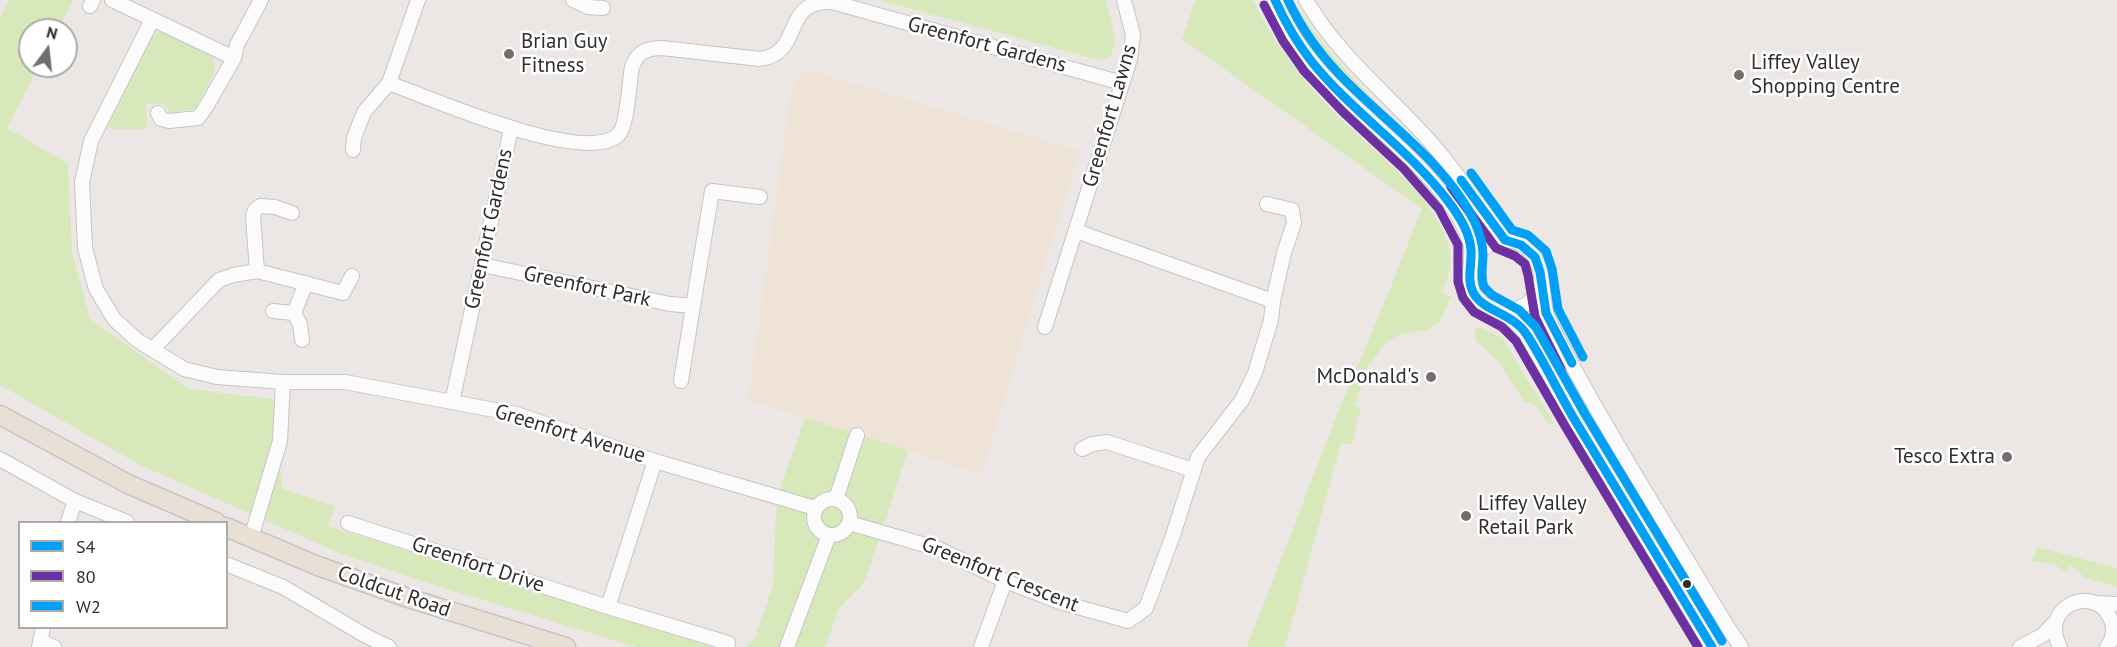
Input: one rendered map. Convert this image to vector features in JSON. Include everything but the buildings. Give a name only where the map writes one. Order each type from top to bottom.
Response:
[{"type":"main road","points":[[0,415],[128,483],[214,521]]},
{"type":"main road","name":"Coldcut Road","points":[[228,528],[318,566],[405,597],[566,647]]},
{"type":"street","points":[[112,0],[234,58]]},
{"type":"street","points":[[158,113],[161,119],[169,121],[198,118],[234,58],[237,45],[261,0]]},
{"type":"street","points":[[353,150],[354,138],[364,112],[389,83],[418,0]]},
{"type":"street","points":[[573,0],[588,7],[603,8]]},
{"type":"street","name":"Greenfort Lawns","points":[[1046,327],[1130,59],[1132,35],[1124,0]]},
{"type":"street","points":[[1275,0],[1296,39],[1314,63],[1336,88],[1413,161],[1451,204],[1467,234],[1471,249],[1470,283],[1477,298],[1489,308],[1517,323],[1532,344],[1712,647]]},
{"type":"street","points":[[1305,0],[1329,36],[1428,139],[1505,240]]},
{"type":"street","name":"Greenfort Gardens","points":[[452,402],[511,129],[585,144],[605,143],[613,139],[622,129],[635,59],[651,48],[759,59],[770,58],[783,49],[801,11],[810,4],[820,1],[832,2],[1122,83]]},
{"type":"street","name":"Greenfort Avenue","points":[[152,20],[91,141],[82,182],[85,248],[96,289],[114,319],[136,340],[184,369],[217,377],[283,382],[345,382],[516,414],[655,461],[816,508]]},
{"type":"street","points":[[389,83],[511,129]]},
{"type":"street","points":[[681,381],[712,191],[760,197]]},
{"type":"street","name":"Greenfort Crescent","points":[[849,523],[939,549],[1005,581],[1060,602],[1128,621],[1146,608],[1198,457],[1242,400],[1258,362],[1271,320],[1284,253],[1294,223],[1292,210],[1268,204]]},
{"type":"street","points":[[257,271],[253,216],[255,210],[260,206],[275,207],[292,213]]},
{"type":"street","points":[[1076,231],[1273,301]]},
{"type":"street","points":[[1470,268],[1483,248],[1505,240],[1521,244],[1532,253],[1539,264],[1546,313],[1554,331],[1604,420],[1741,647]]},
{"type":"street","name":"Greenfort Park","points":[[482,265],[670,304],[693,306]]},
{"type":"street","points":[[152,350],[219,280],[257,271],[343,293],[352,276]]},
{"type":"street","points":[[1500,312],[1516,310],[1527,304],[1537,293],[1540,280]]},
{"type":"street","points":[[294,313],[306,284]]},
{"type":"street","points":[[273,311],[294,313]]},
{"type":"street","points":[[294,313],[300,324],[302,340]]},
{"type":"street","points":[[251,538],[280,441],[283,382]]},
{"type":"street","points":[[836,499],[857,435]]},
{"type":"street","points":[[1082,449],[1092,444],[1107,442],[1193,470]]},
{"type":"street","points":[[0,459],[75,501],[125,521]]},
{"type":"street","points":[[608,607],[655,461]]},
{"type":"street","points":[[836,499],[849,511],[849,523],[843,531],[829,535],[818,530],[815,525],[813,513],[816,508],[824,500],[836,499]]},
{"type":"street","points":[[68,521],[75,501]]},
{"type":"street","name":"Greenfort Drive","points":[[348,523],[728,644],[727,647]]},
{"type":"street","points":[[787,647],[829,535]]},
{"type":"street","points":[[228,565],[283,587],[365,642],[389,647]]},
{"type":"street","points":[[981,647],[1005,581]]},
{"type":"street","points":[[2020,647],[2043,635],[2061,612],[2075,602],[2117,604]]},
{"type":"street","points":[[2094,603],[2109,614],[2115,630],[2107,647]]},
{"type":"street","points":[[2056,621],[2055,630],[2060,647]]},
{"type":"street","points":[[41,638],[54,647]]},
{"type":"shaded area","points":[[806,69],[1080,151],[982,475],[748,400],[791,93]]},
{"type":"green space","points":[[9,0],[73,0],[64,18],[18,18],[18,78],[33,78],[7,128],[68,164],[72,252],[90,319],[189,389],[273,399],[282,489],[335,506],[328,526],[711,647],[636,647],[421,581],[337,552],[140,465],[0,385],[0,18]]},
{"type":"green space","points":[[879,0],[1106,0],[1116,42],[1110,57],[1099,60]]},
{"type":"green space","points":[[1195,0],[1253,0],[1275,39],[1310,87],[1336,115],[1415,189],[1443,231],[1450,253],[1450,269],[1442,293],[1451,297],[1438,323],[1427,330],[1390,340],[1368,364],[1355,406],[1361,408],[1352,445],[1341,443],[1285,647],[1247,647],[1340,407],[1422,209],[1182,39]]},
{"type":"green space","points":[[1283,0],[1293,0],[1310,26],[1349,74],[1455,186],[1449,190],[1428,166],[1338,77],[1299,28]]},
{"type":"green space","points":[[157,32],[165,32],[212,55],[215,71],[195,109],[170,113],[164,104],[146,104],[147,129],[113,129],[105,125],[152,36]]},
{"type":"green space","points":[[1465,199],[1489,234],[1476,242],[1458,204]]},
{"type":"green space","points":[[1535,310],[1545,334],[1583,401],[1580,411],[1530,327],[1521,318]]},
{"type":"green space","points":[[1475,327],[1502,338],[1554,423],[1550,426],[1535,405],[1524,401],[1497,360],[1476,341]]},
{"type":"green space","points":[[1587,407],[1722,636],[1715,640],[1583,417],[1589,414]]},
{"type":"green space","points":[[805,418],[908,450],[865,582],[839,608],[825,647],[746,647],[755,638],[773,585],[776,513],[782,483]]},
{"type":"green space","points":[[2037,547],[2117,568],[2117,587],[2084,577],[2071,565],[2065,571],[2053,564],[2032,561]]},
{"type":"transit line","name":"S4","points":[[1275,0],[1292,32],[1312,62],[1345,98],[1433,182],[1456,212],[1466,230],[1470,244],[1470,278],[1474,294],[1485,305],[1514,322],[1527,335],[1576,422],[1712,647]]},
{"type":"transit line","name":"W2","points":[[1288,0],[1305,30],[1332,67],[1413,143],[1447,179],[1461,199],[1474,220],[1480,237],[1483,250],[1484,287],[1492,295],[1519,310],[1536,327],[1585,414],[1722,641]]},
{"type":"transit line","name":"80","points":[[1264,5],[1283,41],[1304,71],[1343,112],[1404,169],[1439,209],[1458,245],[1458,282],[1463,298],[1474,312],[1502,327],[1516,341],[1698,647]]},
{"type":"transit line","name":"W2","points":[[1471,173],[1512,230],[1528,235],[1546,251],[1552,269],[1558,309],[1583,357]]},
{"type":"transit line","name":"S4","points":[[1461,180],[1505,240],[1521,245],[1535,257],[1540,272],[1546,313],[1572,363]]},
{"type":"transit line","name":"80","points":[[1451,187],[1496,248],[1515,256],[1525,264],[1535,317],[1561,369]]},
{"type":"place","name":"Brian Guy Fitness","points":[[509,54]]},
{"type":"place","name":"Liffey Valley Shopping Centre","points":[[1739,75]]},
{"type":"place","name":"McDonald's","points":[[1431,377]]},
{"type":"place","name":"Tesco Extra","points":[[2007,457]]},
{"type":"place","name":"Liffey Valley Retail Park","points":[[1466,516]]}]
